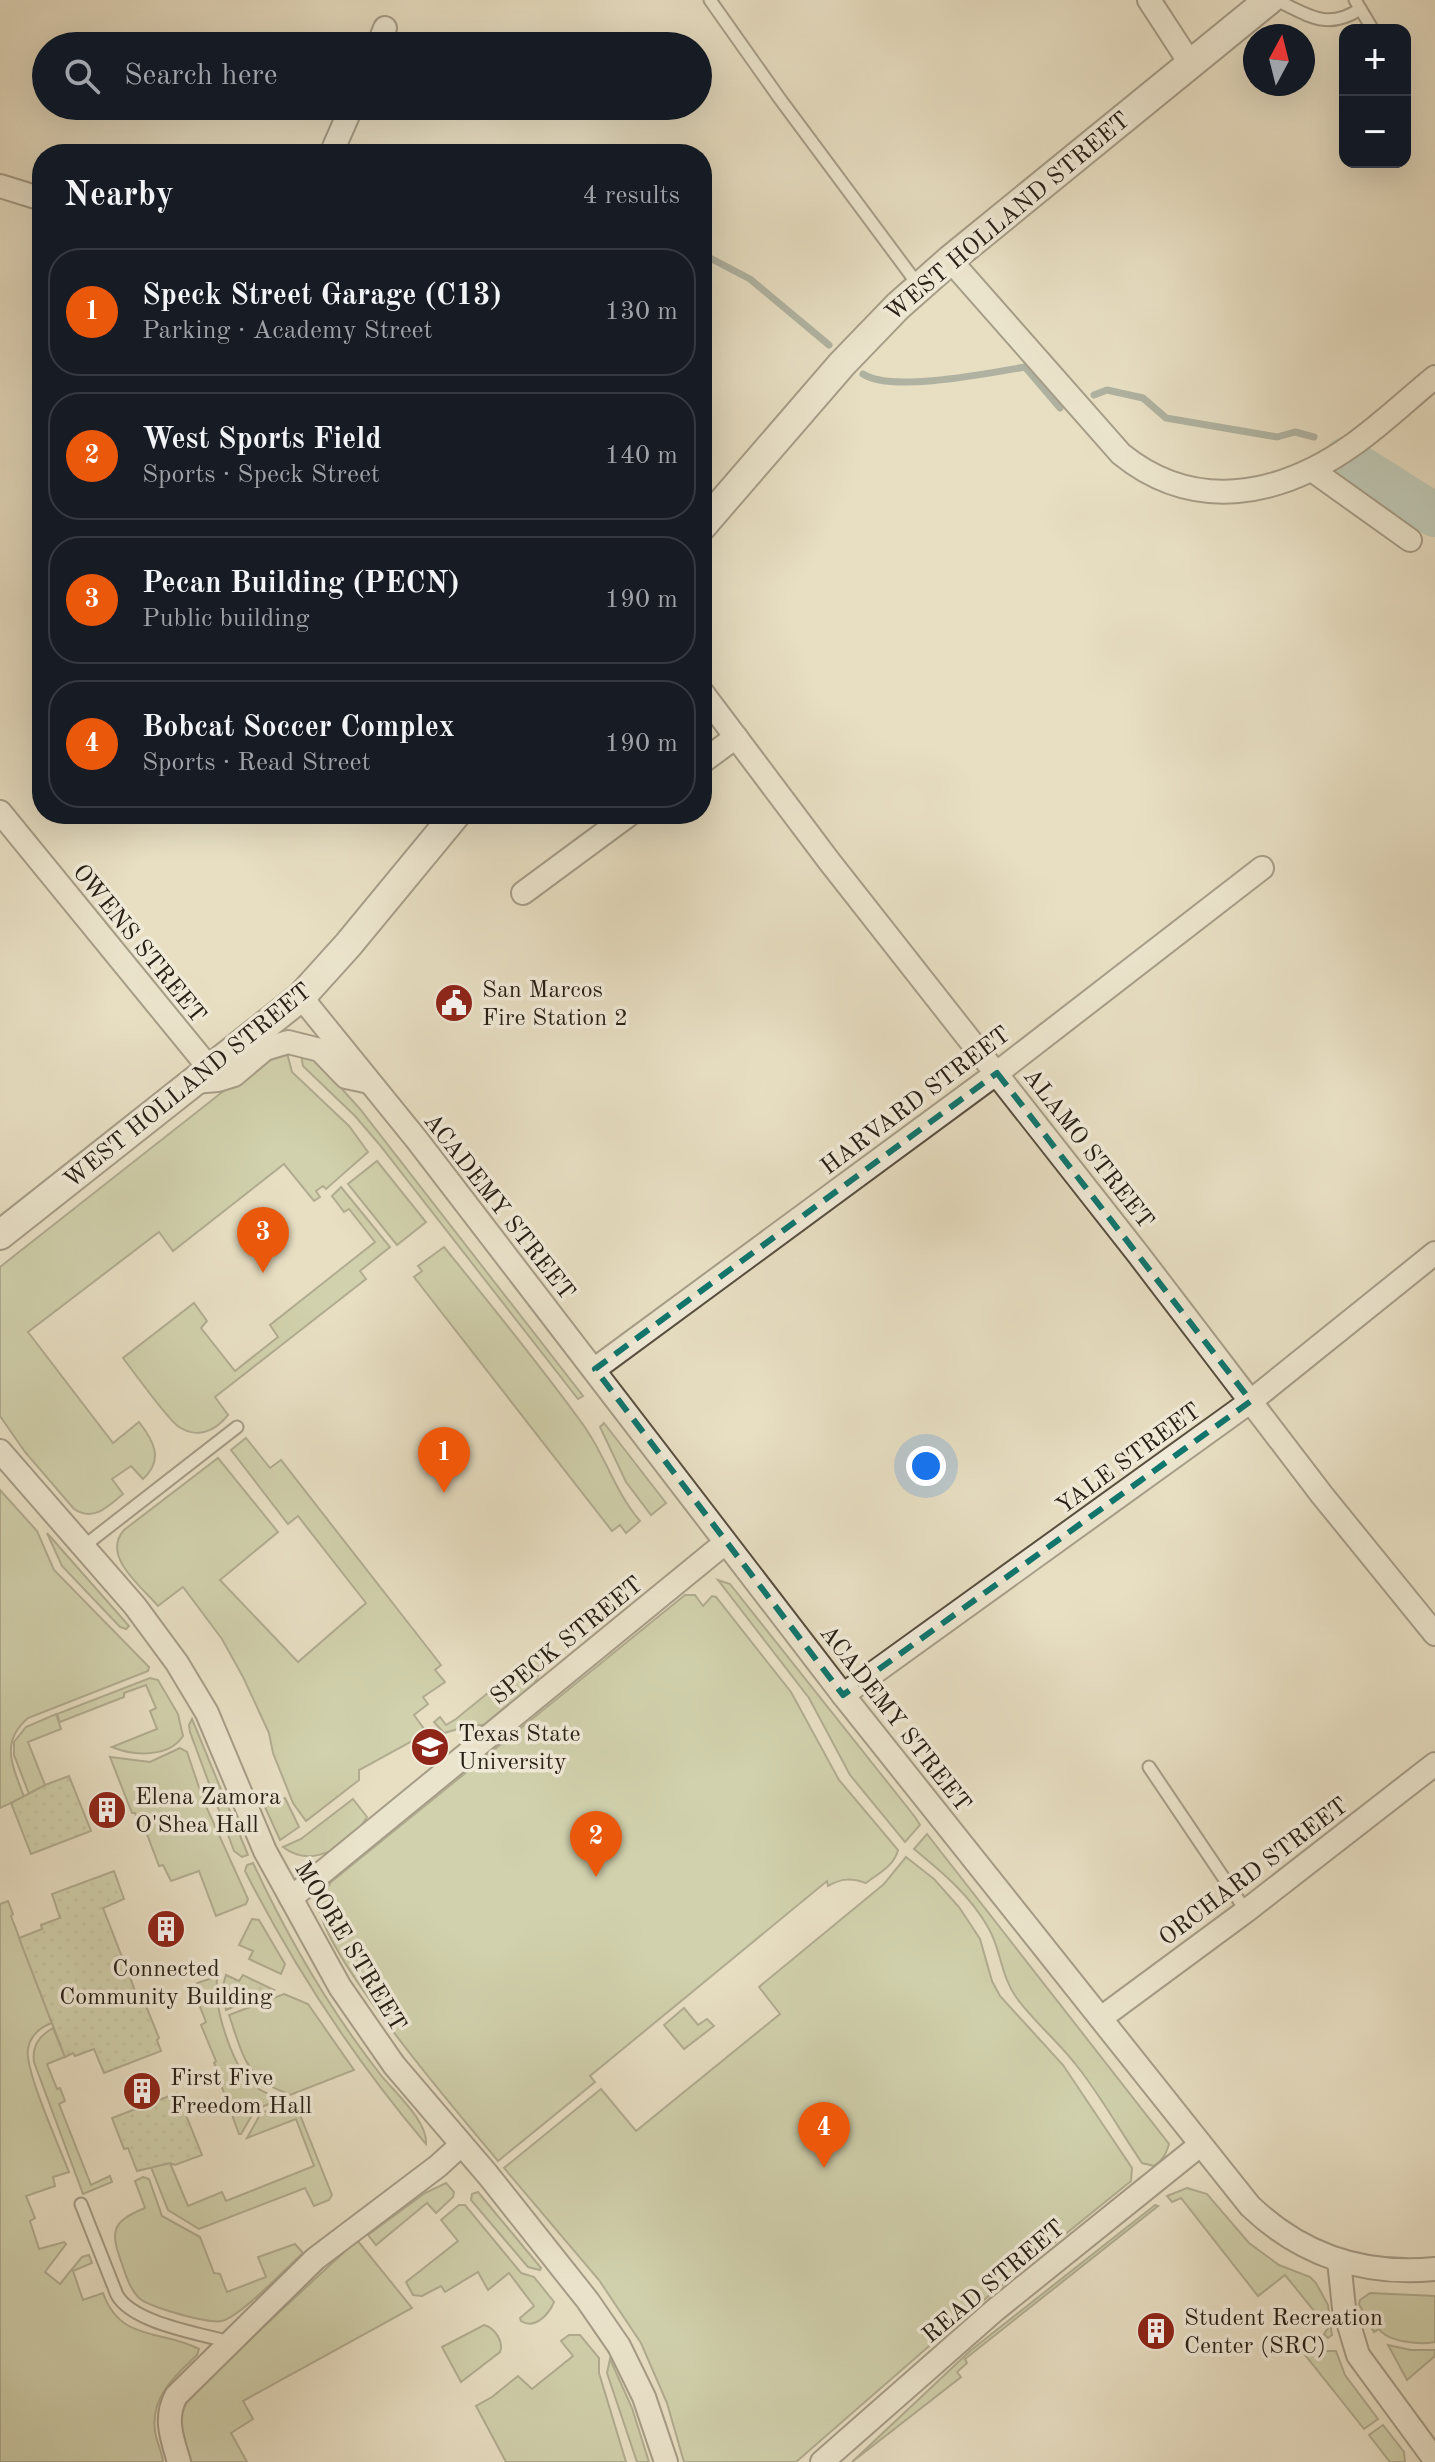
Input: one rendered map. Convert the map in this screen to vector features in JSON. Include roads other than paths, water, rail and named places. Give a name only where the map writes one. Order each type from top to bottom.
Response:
[{"type":"street","points":[[1149,0],[1190,63]]},
{"type":"street","name":"WEST HOLLAND STREET","points":[[712,514],[842,364],[919,286],[1269,0]]},
{"type":"street","points":[[335,144],[346,120]]},
{"type":"street","points":[[0,186],[32,196]]},
{"type":"street","points":[[950,260],[1106,439],[1128,460],[1152,476],[1184,488],[1220,492],[1272,486],[1312,470],[1355,444],[1435,377]]},
{"type":"street","points":[[1312,470],[1410,540]]},
{"type":"street","name":"ALAMO STREET","points":[[712,705],[829,861],[997,1073],[1357,1540],[1435,1634]]},
{"type":"street","points":[[712,755],[736,737]]},
{"type":"street","name":"OWENS STREET","points":[[0,812],[202,1076]]},
{"type":"street","name":"WEST HOLLAND STREET","points":[[0,1235],[301,997],[448,824]]},
{"type":"street","points":[[523,893],[616,824]]},
{"type":"street","name":"HARVARD STREET","points":[[595,1369],[997,1073],[1262,868]]},
{"type":"street","name":"ACADEMY STREET","points":[[301,997],[595,1369],[843,1695],[1200,2145],[1263,2219],[1300,2245],[1339,2261],[1379,2267],[1435,2269]]},
{"type":"street","points":[[202,1076],[218,1080],[234,1075],[265,1049],[288,1042],[320,1050],[346,1077],[370,1082]]},
{"type":"street","name":"YALE STREET","points":[[843,1695],[1251,1401],[1435,1253]]},
{"type":"street","name":"MOORE STREET","points":[[0,1451],[156,1633],[207,1713],[265,1851],[340,1987],[401,2074],[579,2290],[619,2346],[639,2384],[666,2462]]},
{"type":"street","name":"SPECK STREET","points":[[291,1898],[725,1543]]},
{"type":"street","name":"ORCHARD STREET","points":[[1101,2018],[1246,1911],[1435,1764]]},
{"type":"street","points":[[179,2462],[168,2423],[176,2396],[315,2259],[461,2145]]},
{"type":"street","name":"READ STREET","points":[[822,2462],[995,2310],[1200,2145]]},
{"type":"street","points":[[1339,2261],[1344,2308],[1358,2355],[1435,2460]]},
{"type":"lane","points":[[710,0],[919,286]]},
{"type":"lane","points":[[1276,0],[1322,21],[1336,21],[1357,4],[1369,24]]},
{"type":"lane","points":[[84,1546],[237,1427]]},
{"type":"lane","points":[[1149,1767],[1246,1911]]},
{"type":"lane","points":[[81,2204],[117,2295],[126,2308],[145,2317],[229,2342]]},
{"type":"waterway","points":[[712,259],[750,279],[829,345]]},
{"type":"waterway","points":[[863,374],[895,382],[917,382],[1025,367],[1060,408]]},
{"type":"waterway","points":[[1094,395],[1107,390],[1143,398],[1166,418],[1277,437],[1295,432],[1314,437]]},
{"type":"waterway","points":[[1346,459],[1435,515]]},
{"type":"place","name":"San Marcos Fire Station 2","points":[[454,1003]]},
{"type":"place","name":"Pecan Building (PECN)","points":[[263,1273]]},
{"type":"place","name":"Speck Street Garage (C13)","points":[[444,1493]]},
{"type":"place","name":"Texas State University","points":[[430,1747]]},
{"type":"place","name":"Elena Zamora O'Shea Hall","points":[[107,1810]]},
{"type":"place","name":"West Sports Field","points":[[596,1877]]},
{"type":"place","name":"Connected Community Building","points":[[166,1929]]},
{"type":"place","name":"First Five Freedom Hall","points":[[142,2091]]},
{"type":"place","name":"Bobcat Soccer Complex","points":[[824,2168]]},
{"type":"place","name":"Student Recreation Center (SRC)","points":[[1156,2331]]}]
